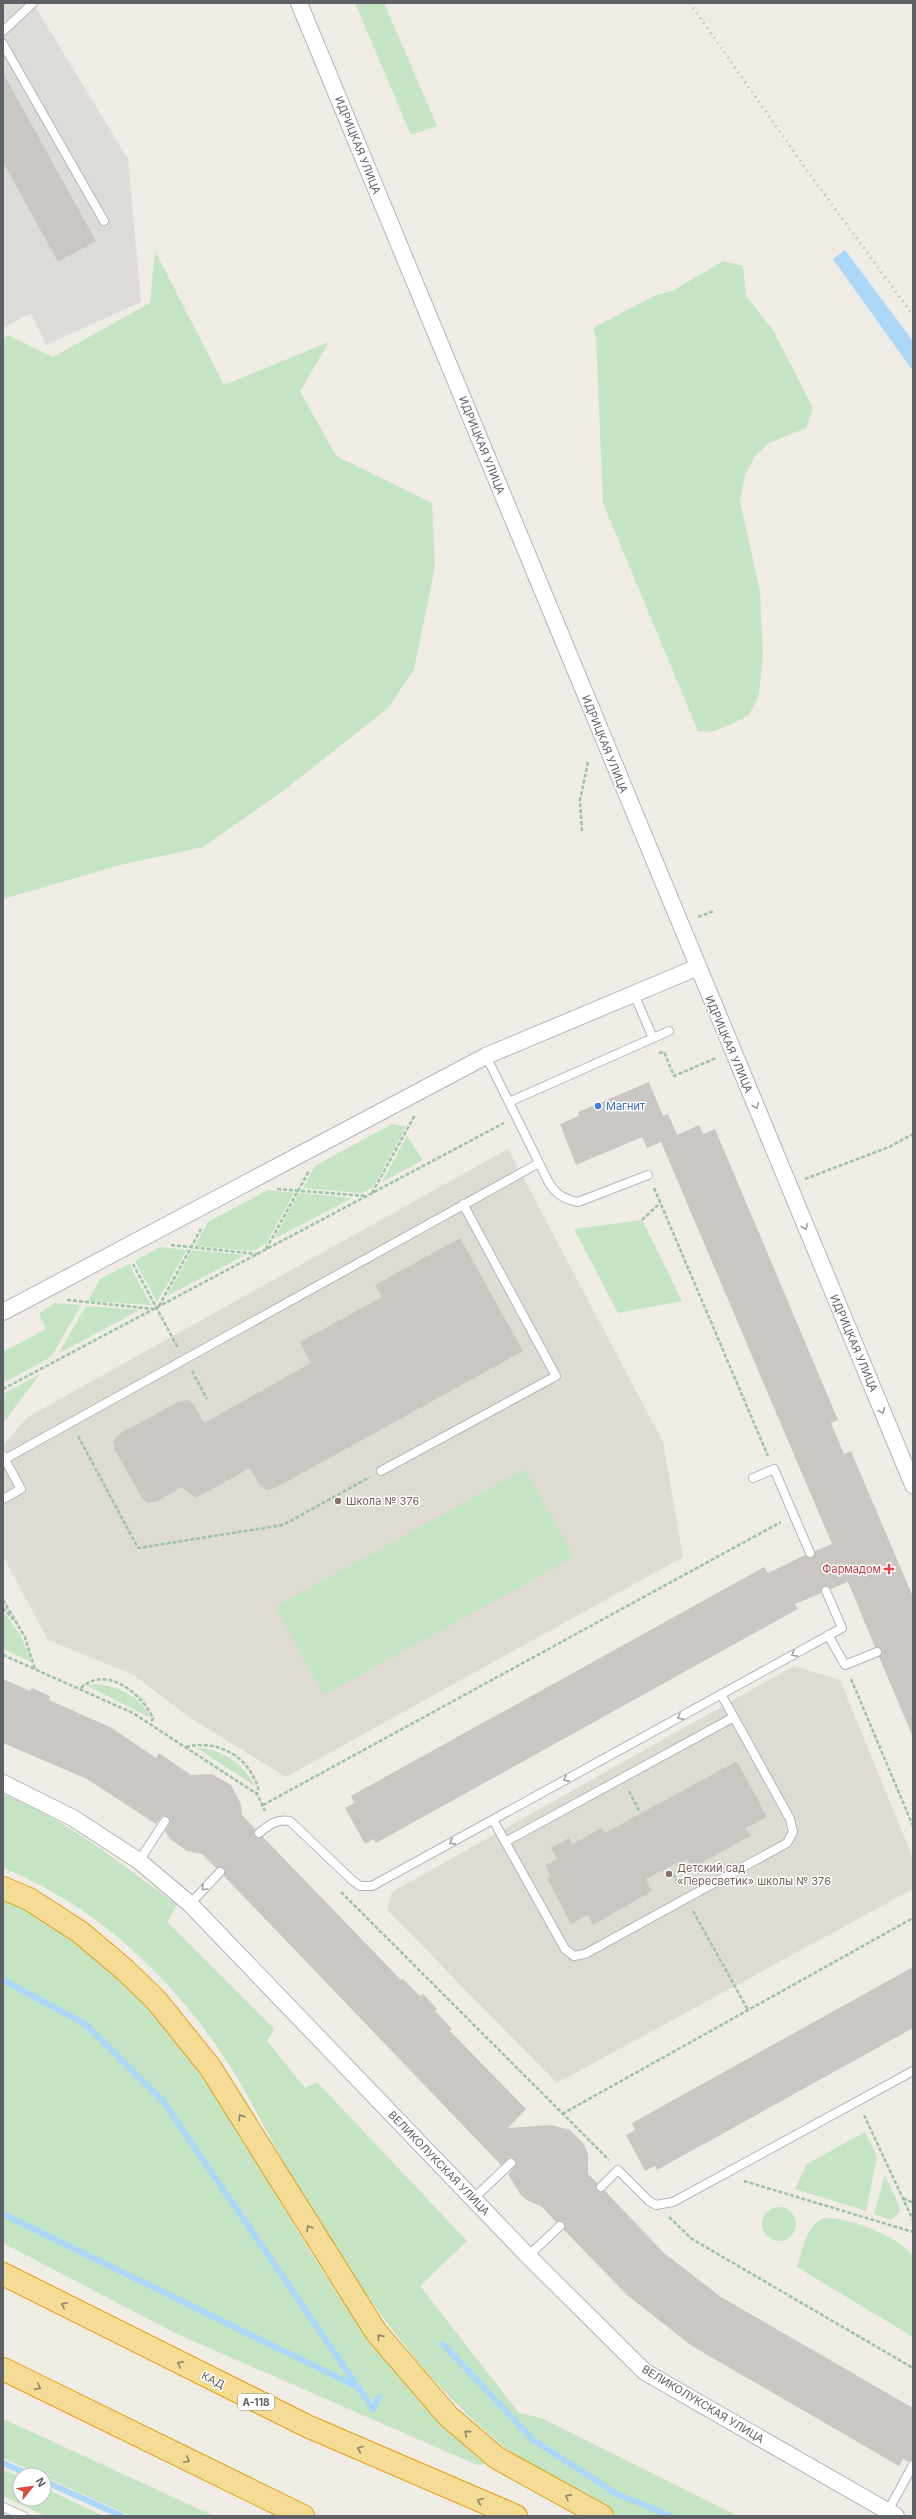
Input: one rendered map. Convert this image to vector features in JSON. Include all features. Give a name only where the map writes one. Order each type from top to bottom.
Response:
[{"type":"highway","points":[[3,1888],[29,1899],[80,1932],[125,1970],[156,2000],[210,2067],[303,2220],[376,2332],[448,2416],[497,2458],[602,2516]]},
{"type":"highway","name":"КАД","points":[[3,2274],[307,2426],[516,2516]]},
{"type":"highway","points":[[3,2369],[303,2516]]},
{"type":"street","name":"ИДРИЦКАЯ УЛИЦА","points":[[299,3],[913,1485]]},
{"type":"street","points":[[3,1312],[486,1056],[698,967]]},
{"type":"street","name":"ВЕЛИКОЛУКСКАЯ УЛИЦА","points":[[3,1783],[73,1818],[139,1861],[190,1904],[474,2198],[528,2256],[645,2372],[892,2514]]},
{"type":"lane","points":[[3,31],[33,3]]},
{"type":"lane","points":[[3,44],[104,222]]},
{"type":"lane","points":[[634,994],[653,1038]]},
{"type":"lane","points":[[509,1102],[669,1031]]},
{"type":"lane","points":[[486,1056],[538,1163],[557,1194],[566,1200],[578,1202],[648,1175]]},
{"type":"lane","points":[[3,1498],[21,1489],[4,1458],[538,1163]]},
{"type":"lane","points":[[381,1471],[556,1376],[463,1204]]},
{"type":"lane","points":[[753,1478],[774,1469],[810,1553]]},
{"type":"lane","points":[[259,1833],[271,1822],[281,1820],[290,1821],[353,1881],[366,1887],[372,1886],[842,1628],[826,1591]]},
{"type":"lane","points":[[828,1635],[845,1665],[877,1652]]},
{"type":"lane","points":[[493,1820],[565,1949],[574,1956],[585,1954],[787,1843],[793,1832],[790,1819],[721,1694]]},
{"type":"lane","points":[[505,1842],[734,1717]]},
{"type":"lane","points":[[139,1861],[166,1821]]},
{"type":"lane","points":[[190,1904],[220,1872]]},
{"type":"lane","points":[[600,2187],[618,2170],[648,2201],[656,2205],[674,2202],[913,2071]]},
{"type":"lane","points":[[474,2198],[511,2163]]},
{"type":"lane","points":[[528,2256],[560,2226]]},
{"type":"lane","points":[[892,2514],[913,2465]]},
{"type":"lane","points":[[3,2507],[23,2516]]},
{"type":"path","points":[[582,831],[580,800],[588,762]]},
{"type":"path","points":[[694,919],[714,911]]},
{"type":"path","points":[[657,1055],[664,1052],[674,1076],[733,1051]]},
{"type":"path","points":[[372,1194],[417,1113]]},
{"type":"path","points":[[3,1389],[508,1122]]},
{"type":"path","points":[[803,1180],[889,1147],[913,1134]]},
{"type":"path","points":[[266,1249],[310,1170]]},
{"type":"path","points":[[648,1175],[774,1469]]},
{"type":"path","points":[[276,1188],[367,1196]]},
{"type":"path","points":[[642,1220],[660,1203]]},
{"type":"path","points":[[156,1307],[202,1227]]},
{"type":"path","points":[[168,1245],[258,1254]]},
{"type":"path","points":[[130,1260],[207,1399]]},
{"type":"path","points":[[64,1300],[156,1307]]},
{"type":"path","points":[[71,1422],[138,1548],[282,1524],[381,1471]]},
{"type":"path","points":[[262,1805],[794,1516]]},
{"type":"path","points":[[3,1600],[19,1626],[32,1653],[35,1670]]},
{"type":"path","points":[[3,1608],[19,1626]]},
{"type":"path","points":[[3,1655],[80,1688],[133,1713],[151,1724],[257,1794],[271,1822]]},
{"type":"path","points":[[845,1665],[913,1826]]},
{"type":"path","points":[[80,1688],[93,1681],[119,1683],[131,1689],[141,1698],[149,1710],[153,1718],[151,1724]]},
{"type":"path","points":[[186,1748],[199,1744],[217,1747],[239,1758],[250,1769],[259,1790],[257,1794]]},
{"type":"path","points":[[673,1874],[748,2010]]},
{"type":"path","points":[[338,1890],[618,2170]]},
{"type":"path","points":[[562,2114],[913,1918]]},
{"type":"path","points":[[857,2102],[913,2220]]},
{"type":"path","points":[[724,2175],[913,2232]]},
{"type":"path","points":[[903,2198],[913,2203]]},
{"type":"path","points":[[656,2205],[692,2239],[913,2368]]},
{"type":"shaded area","points":[[3,3],[33,3],[128,159],[141,302],[46,345],[31,313],[3,328]]},
{"type":"shaded area","name":"Школа № 376","points":[[508,1149],[663,1442],[683,1557],[286,1777],[187,1716],[134,1675],[48,1640],[3,1556],[3,1446],[26,1418]]},
{"type":"shaded area","name":"Детский сад «Пересветик» школы № 376","points":[[794,1666],[840,1680],[913,1858],[913,1889],[557,2083],[387,1910],[392,1892]]},
{"type":"green space","points":[[355,3],[384,3],[437,126],[411,135]]},
{"type":"green space","points":[[155,251],[224,385],[329,342],[300,391],[336,456],[432,503],[435,567],[414,669],[388,708],[283,791],[203,847],[120,865],[3,899],[3,339],[8,335],[53,357],[150,303]]},
{"type":"green space","points":[[723,261],[743,266],[746,296],[773,330],[813,408],[806,428],[769,443],[755,456],[745,475],[740,501],[760,591],[763,656],[759,695],[749,715],[732,724],[711,732],[698,731],[603,503],[596,337],[593,328],[654,296],[674,290]]},
{"type":"green space","points":[[392,1124],[406,1127],[373,1187],[361,1193],[303,1188],[315,1166]]},
{"type":"green space","points":[[407,1136],[423,1160],[382,1182]]},
{"type":"green space","points":[[268,1190],[294,1193],[266,1244],[253,1251],[195,1246],[208,1222]]},
{"type":"green space","points":[[299,1193],[352,1198],[274,1239]]},
{"type":"green space","points":[[642,1220],[682,1301],[618,1313],[574,1229]]},
{"type":"green space","points":[[160,1247],[187,1250],[157,1302],[135,1261]]},
{"type":"green space","points":[[192,1250],[245,1255],[167,1296]]},
{"type":"green space","points":[[129,1264],[151,1305],[88,1301],[100,1279]]},
{"type":"green space","points":[[55,1303],[81,1305],[51,1357],[3,1383],[3,1352],[46,1329],[39,1313]]},
{"type":"green space","points":[[86,1306],[140,1310],[59,1353]]},
{"type":"green space","points":[[40,1374],[3,1423],[3,1394]]},
{"type":"green space","points":[[525,1469],[574,1557],[324,1695],[275,1607]]},
{"type":"green space","points":[[3,1611],[21,1636],[32,1662],[3,1649]]},
{"type":"green space","points":[[94,1684],[120,1690],[134,1698],[141,1704],[151,1718],[86,1685]]},
{"type":"green space","points":[[197,1748],[215,1751],[231,1759],[245,1771],[255,1786]]},
{"type":"green space","points":[[3,1794],[50,1817],[94,1844],[177,1905],[167,1922],[274,2029],[267,2041],[305,2088],[317,2082],[467,2241],[420,2286],[519,2413],[541,2418],[738,2516],[627,2517],[613,2515],[600,2510],[572,2495],[531,2468],[475,2422],[444,2391],[416,2359],[388,2325],[363,2289],[315,2216],[238,2079],[216,2045],[192,2013],[166,1983],[137,1954],[107,1928],[74,1905],[40,1885],[3,1868]]},
{"type":"green space","points":[[3,1898],[64,1932],[116,1973],[160,2020],[199,2071],[235,2126],[303,2239],[355,2319],[389,2363],[425,2405],[485,2464],[477,2465],[175,2333],[3,2243]]},
{"type":"green space","points":[[865,2132],[877,2157],[866,2211],[795,2189],[807,2164]]},
{"type":"green space","points":[[885,2175],[900,2208],[899,2213],[891,2220],[874,2214]]},
{"type":"green space","points":[[779,2207],[785,2208],[791,2212],[795,2218],[795,2230],[791,2236],[785,2240],[779,2241],[773,2240],[767,2236],[763,2230],[762,2224],[763,2218],[767,2212],[773,2208]]},
{"type":"green space","points":[[826,2218],[849,2221],[885,2235],[896,2241],[913,2256],[913,2337],[797,2267],[806,2238],[810,2231],[814,2225]]},
{"type":"green space","points":[[3,2419],[214,2516],[131,2516],[52,2480],[52,2467],[23,2467],[3,2458]]},
{"type":"green space","points":[[3,2469],[12,2473],[12,2500],[3,2496]]},
{"type":"green space","points":[[52,2492],[104,2516],[45,2516],[26,2507],[52,2507]]},
{"type":"water","points":[[845,250],[913,341],[913,371],[833,259]]},
{"type":"building","points":[[3,73],[96,241],[58,262],[3,162]]},
{"type":"building","points":[[649,1082],[663,1116],[668,1114],[677,1135],[699,1125],[703,1134],[715,1129],[838,1420],[831,1423],[844,1454],[851,1451],[913,1597],[913,1737],[879,1657],[882,1650],[875,1647],[848,1582],[831,1589],[824,1586],[821,1593],[795,1604],[798,1609],[376,1843],[374,1839],[365,1844],[345,1808],[354,1803],[351,1796],[764,1567],[768,1573],[805,1555],[812,1558],[815,1551],[832,1544],[661,1142],[647,1148],[642,1137],[576,1165],[560,1124],[579,1116],[578,1112]]},
{"type":"building","points":[[460,1238],[523,1351],[275,1488],[266,1490],[259,1484],[250,1468],[196,1498],[182,1487],[156,1502],[148,1503],[142,1498],[115,1450],[113,1441],[119,1434],[180,1401],[188,1400],[194,1405],[204,1423],[311,1363],[300,1342],[382,1297],[375,1285]]},
{"type":"building","points":[[3,1679],[30,1691],[32,1688],[50,1696],[49,1700],[112,1728],[156,1758],[159,1753],[191,1775],[212,1774],[231,1785],[241,1804],[242,1815],[255,1829],[255,1837],[263,1837],[401,1980],[403,1979],[420,1996],[423,1994],[437,2009],[435,2011],[452,2029],[450,2031],[526,2109],[508,2128],[551,2125],[570,2130],[584,2144],[588,2155],[588,2174],[597,2183],[597,2191],[605,2191],[664,2253],[721,2297],[913,2408],[913,2460],[909,2462],[903,2459],[899,2466],[692,2346],[627,2295],[564,2230],[564,2222],[556,2222],[541,2206],[528,2201],[520,2194],[508,2174],[516,2165],[515,2160],[509,2158],[501,2165],[224,1876],[224,1868],[216,1868],[202,1854],[187,1851],[170,1839],[165,1831],[170,1822],[168,1817],[162,1816],[156,1824],[87,1779],[3,1743]]},
{"type":"building","points":[[737,1761],[767,1817],[746,1828],[750,1836],[692,1868],[687,1860],[677,1865],[676,1863],[646,1879],[652,1891],[593,1925],[588,1915],[571,1924],[547,1878],[551,1876],[545,1865],[557,1859],[551,1848],[569,1838],[572,1844],[602,1828],[605,1833]]},
{"type":"building","points":[[913,1967],[913,2028],[657,2170],[655,2166],[645,2171],[626,2135],[635,2130],[632,2123]]},
{"type":"waterway","points":[[3,1980],[85,2024],[163,2101],[373,2409],[379,2397]]},
{"type":"waterway","points":[[3,2214],[358,2387]]},
{"type":"waterway","points":[[443,2344],[533,2440],[617,2494],[670,2516]]},
{"type":"waterway","points":[[3,2463],[12,2467]]},
{"type":"waterway","points":[[52,2485],[122,2516]]},
{"type":"railway","points":[[690,3],[808,172],[913,315]]},
{"type":"place","name":"Магнит","points":[[598,1106]]},
{"type":"place","name":"Школа № 376","points":[[338,1501]]},
{"type":"place","name":"Фармадом","points":[[889,1569]]},
{"type":"place","name":"Детский сад «Пересветик» школы № 376","points":[[669,1874]]}]
